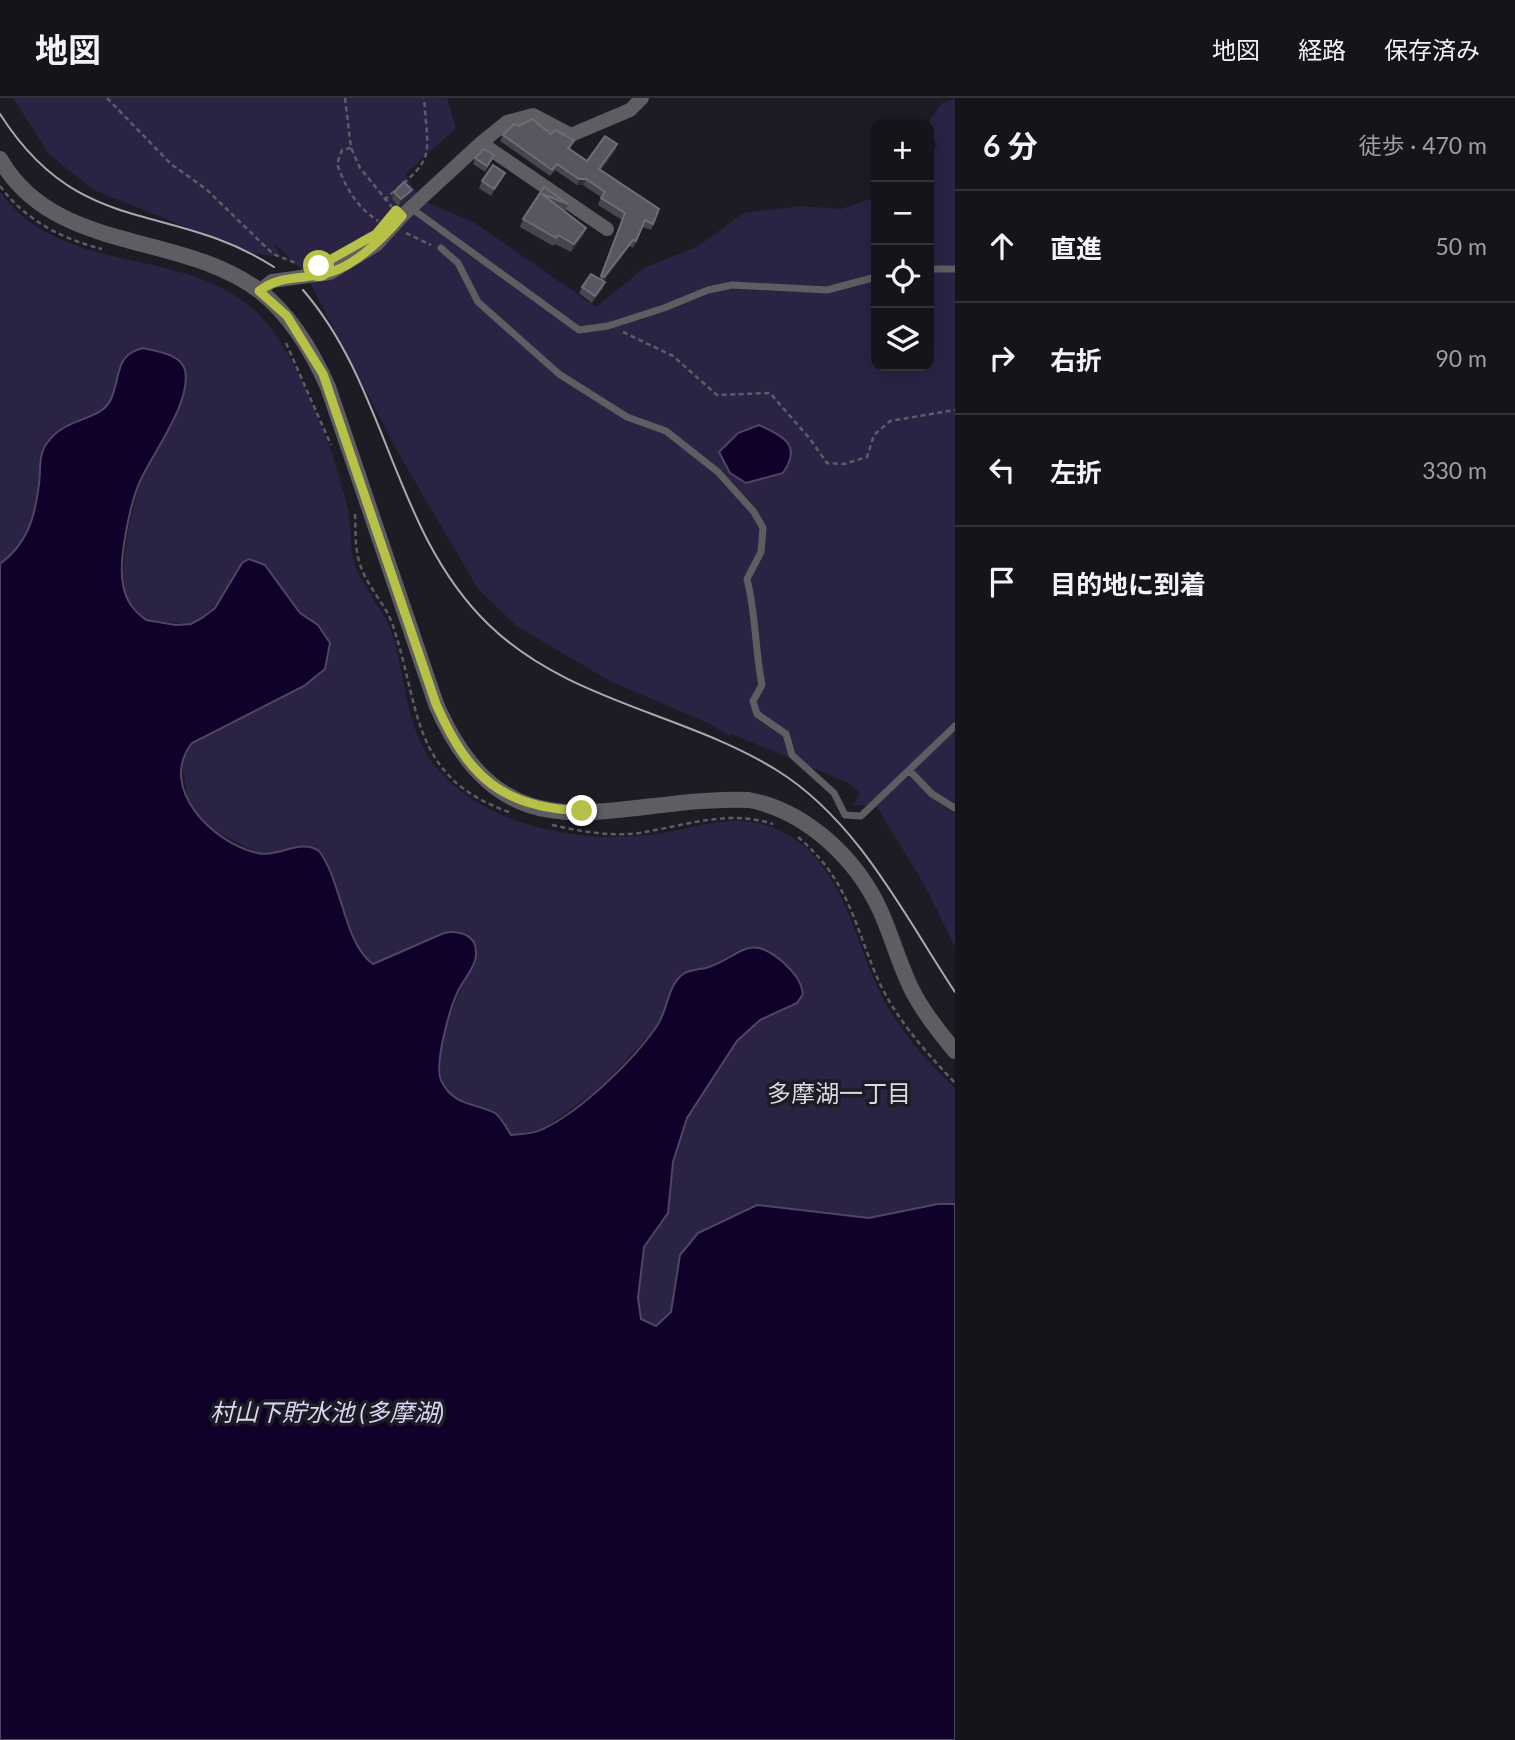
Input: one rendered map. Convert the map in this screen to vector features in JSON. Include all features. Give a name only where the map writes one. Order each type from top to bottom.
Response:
[{"type":"street","points":[[259,291],[272,281],[331,273],[376,245],[406,212],[507,122],[527,116],[540,117],[571,135],[630,110],[642,98]]},
{"type":"street","points":[[481,143],[607,229]]},
{"type":"street","points":[[0,159],[26,193],[44,209],[78,225],[205,262],[259,291],[287,316],[323,374],[436,704],[452,737],[472,768],[501,792],[543,808],[601,812],[733,799],[768,803],[799,818],[841,854],[871,894],[912,991],[955,1051]]},
{"type":"lane","points":[[406,212],[579,330],[608,326],[708,290],[732,285],[827,290],[871,278]]},
{"type":"lane","points":[[441,248],[458,263],[478,302],[559,374],[627,417],[666,431],[718,472],[754,512],[763,528],[761,552],[747,579],[755,613],[755,649],[762,685],[752,701],[757,714],[786,734],[792,755],[834,793],[845,815],[861,816],[955,726]]},
{"type":"lane","points":[[934,269],[955,269]]},
{"type":"lane","points":[[909,770],[932,794],[955,808]]},
{"type":"path","points":[[107,98],[171,164],[206,189],[273,254],[301,265]]},
{"type":"path","points":[[345,98],[351,148],[359,168],[384,200],[406,212]]},
{"type":"path","points":[[384,200],[420,170],[428,156],[424,98]]},
{"type":"path","points":[[351,148],[342,150],[337,164],[347,190],[360,209],[379,221]]},
{"type":"path","points":[[0,186],[34,220],[80,243],[104,249]]},
{"type":"path","points":[[608,326],[673,356],[717,395],[770,393],[827,463],[844,464],[867,457],[874,435],[890,421],[905,421],[955,410]]},
{"type":"path","points":[[285,341],[334,453]]},
{"type":"path","points":[[354,509],[359,562],[388,612],[426,745],[439,765],[460,786],[483,801],[514,814]]},
{"type":"path","points":[[549,824],[584,832],[637,833],[738,817],[782,827]]},
{"type":"path","points":[[796,835],[820,859],[845,895],[876,975],[900,1019],[918,1044],[955,1083]]},
{"type":"shaded area","points":[[13,98],[447,98],[456,128],[405,175],[422,200],[475,223],[596,307],[644,268],[697,247],[743,213],[801,206],[841,209],[871,199],[871,371],[934,371],[934,151],[937,147],[934,140],[934,119],[931,119],[942,103],[955,99],[955,947],[924,884],[878,809],[873,805],[853,805],[860,793],[849,783],[732,734],[729,736],[712,725],[610,681],[518,627],[478,589],[396,449],[305,273],[274,243],[281,257],[251,253],[94,190],[49,154]]},
{"type":"shaded area","points":[[0,192],[27,220],[59,239],[203,280],[236,296],[265,321],[304,385],[326,437],[348,509],[356,568],[394,639],[412,721],[418,736],[434,765],[455,786],[506,817],[566,833],[628,837],[725,821],[752,822],[766,825],[793,838],[814,856],[831,878],[844,904],[876,984],[889,1009],[919,1051],[955,1088],[955,1204],[938,1204],[869,1218],[757,1205],[680,1255],[671,1312],[656,1326],[640,1319],[638,1298],[644,1247],[668,1213],[673,1162],[687,1118],[737,1041],[760,1020],[797,1002],[801,981],[771,952],[760,948],[737,950],[709,967],[684,973],[673,984],[658,1025],[600,1088],[541,1130],[511,1135],[495,1113],[464,1103],[455,1097],[444,1082],[440,1064],[441,1045],[477,950],[468,936],[444,933],[374,964],[362,956],[358,948],[325,858],[306,845],[275,854],[258,853],[215,831],[203,822],[188,802],[182,761],[186,752],[201,736],[269,704],[318,625],[300,613],[265,565],[223,596],[202,618],[191,624],[146,620],[129,603],[122,582],[128,530],[141,479],[179,405],[143,348],[127,355],[117,386],[106,407],[92,416],[62,427],[49,438],[42,453],[32,519],[17,548],[0,564]]},
{"type":"water","name":"村山下貯水池 (多摩湖)","points":[[143,348],[179,360],[185,370],[186,382],[178,411],[141,479],[129,516],[122,574],[124,591],[131,605],[146,620],[176,625],[191,624],[215,608],[242,563],[249,559],[265,565],[300,613],[318,625],[330,643],[325,669],[304,686],[192,743],[183,760],[181,778],[186,795],[208,826],[240,847],[265,854],[297,847],[319,851],[327,864],[356,942],[363,955],[373,964],[444,933],[455,932],[470,937],[476,952],[474,962],[458,991],[441,1049],[439,1072],[446,1089],[452,1095],[495,1113],[511,1135],[539,1131],[558,1121],[589,1098],[647,1040],[657,1026],[674,985],[683,974],[709,967],[754,947],[772,954],[788,967],[799,981],[803,994],[797,1003],[760,1020],[737,1041],[687,1118],[673,1162],[668,1213],[644,1247],[638,1298],[641,1319],[656,1326],[671,1312],[680,1255],[698,1233],[757,1205],[869,1218],[938,1204],[955,1204],[955,1740],[0,1740],[0,564],[17,548],[32,519],[41,458],[47,443],[63,428],[99,412],[106,406],[111,399],[123,361],[134,351]]},
{"type":"water","points":[[759,425],[782,437],[790,448],[791,455],[783,473],[746,483],[730,473],[719,452],[738,433]]},
{"type":"building","points":[[532,119],[551,134],[555,130],[574,141],[568,148],[587,161],[605,136],[617,144],[599,169],[659,209],[653,224],[645,220],[636,241],[633,240],[604,277],[601,276],[625,213],[601,198],[605,192],[586,179],[579,179],[557,164],[552,170],[503,135],[514,124],[519,126]]},
{"type":"building","points":[[484,149],[494,155],[487,166],[475,158]]},
{"type":"building","points":[[493,165],[505,173],[494,189],[482,181]]},
{"type":"building","points":[[404,182],[412,190],[401,199],[394,192]]},
{"type":"building","points":[[544,187],[568,204],[542,194],[586,228],[574,244],[558,235],[556,238],[523,219]]},
{"type":"building","points":[[591,274],[605,282],[595,296],[582,287]]},
{"type":"tram line","points":[[0,114],[30,154],[62,182],[94,200],[236,246],[274,267]]},
{"type":"tram line","points":[[303,290],[331,329],[354,371],[431,547],[456,587],[488,624],[520,651],[555,672],[591,690],[742,751],[778,771],[806,792],[832,816],[877,871],[955,992]]},
{"type":"district","name":"多摩湖一丁目","points":[[839,1094]]},
{"type":"route","points":[[319,266],[376,234],[396,210],[402,216],[376,245],[331,273],[272,281],[259,291],[287,316],[323,374],[436,704],[459,749],[478,774],[514,800],[561,811],[582,811]]}]
